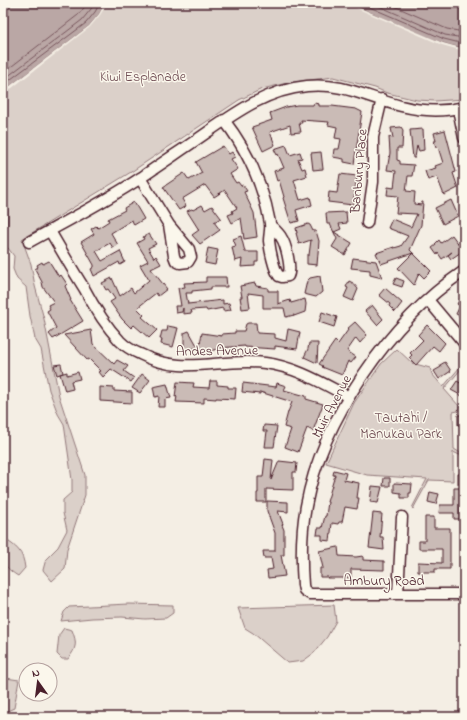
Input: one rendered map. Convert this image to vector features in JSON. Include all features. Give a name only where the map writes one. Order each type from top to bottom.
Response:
[{"type":"street","points":[[29,242],[140,178],[245,106],[274,93],[290,88],[308,86],[338,86],[401,106],[439,110],[461,108],[464,138]]},
{"type":"street","name":"Banbury Place","points":[[367,223],[373,182],[373,137],[382,99]]},
{"type":"street","points":[[224,120],[253,166],[263,192],[270,225]]},
{"type":"street","points":[[140,178],[169,225]]},
{"type":"street","name":"Andes Avenue","points":[[50,231],[99,314],[121,342],[150,360],[169,365],[201,366],[247,361],[277,365],[306,374],[349,397]]},
{"type":"street","name":"Muir Avenue","points":[[306,591],[303,585],[301,554],[306,506],[318,461],[349,397],[379,353],[416,311],[443,287],[464,272]]},
{"type":"street","points":[[428,300],[464,342]]},
{"type":"street","points":[[398,594],[402,517]]},
{"type":"street","name":"Ambury Road","points":[[306,591],[313,594],[464,594]]},
{"type":"green space","name":"Kiwi Esplanade","points":[[3,3],[464,3],[464,99],[435,101],[417,100],[333,77],[287,83],[262,89],[239,100],[131,172],[22,239],[31,264],[44,319],[59,396],[85,475],[85,495],[67,549],[65,569],[52,581],[43,570],[46,559],[58,547],[67,530],[63,513],[63,500],[72,492],[72,480],[64,424],[58,414],[49,390],[41,349],[35,339],[26,287],[17,279],[13,269],[14,256],[8,248],[3,249]]},
{"type":"green space","name":"Tautahi / Manukau Park","points":[[397,349],[412,363],[430,368],[432,374],[443,387],[460,367],[462,368],[444,389],[459,406],[458,411],[453,412],[454,449],[464,455],[464,457],[453,452],[453,481],[429,480],[413,509],[412,508],[427,479],[367,475],[326,463],[354,403],[381,364]]},
{"type":"green space","points":[[3,538],[16,547],[23,557],[25,568],[18,576],[5,565],[3,556]]},
{"type":"green space","points":[[129,604],[173,605],[173,613],[166,618],[145,619],[122,617],[61,621],[64,612],[69,607]]},
{"type":"green space","points":[[334,605],[336,621],[327,637],[314,653],[303,661],[288,663],[245,628],[238,608]]},
{"type":"green space","points":[[64,628],[72,630],[75,638],[75,648],[68,659],[62,659],[57,654],[59,635]]},
{"type":"green space","points":[[3,679],[18,680],[18,686],[14,708],[3,713]]},
{"type":"water","points":[[3,3],[105,3],[99,14],[89,26],[3,90]]},
{"type":"water","points":[[350,3],[464,3],[464,47],[442,43],[426,37]]},
{"type":"water","points":[[3,175],[7,200],[8,225],[3,227]]},
{"type":"pier","points":[[105,3],[107,4],[90,27],[12,88],[3,92],[3,90],[89,26],[99,14]]},
{"type":"pier","points":[[348,3],[443,43],[461,48],[464,47],[464,49],[460,50],[442,45],[349,5]]},
{"type":"building","points":[[314,103],[319,104],[319,106],[356,109],[362,112],[354,164],[344,162],[344,159],[333,157],[334,149],[339,149],[341,139],[335,138],[337,127],[328,125],[329,122],[301,120],[302,123],[299,123],[301,132],[291,133],[290,125],[270,132],[275,145],[263,151],[252,127],[272,120],[270,113],[286,107],[313,105]]},
{"type":"building","points":[[401,127],[403,130],[402,148],[397,148],[397,160],[400,161],[400,164],[414,165],[412,176],[408,176],[406,191],[415,192],[414,204],[421,205],[423,202],[421,225],[410,250],[413,253],[381,264],[376,253],[401,246],[408,236],[388,228],[392,219],[411,227],[417,214],[396,213],[398,196],[387,195],[388,187],[394,188],[396,171],[387,170],[390,153],[389,137],[393,138],[391,128]]},
{"type":"building","points":[[423,129],[424,150],[419,151],[417,145],[415,158],[413,158],[410,130]]},
{"type":"building","points":[[445,130],[456,172],[453,173],[458,188],[444,195],[437,177],[428,180],[425,171],[436,168],[435,166],[443,163],[438,147],[436,147],[434,141],[436,141],[434,133]]},
{"type":"building","points":[[286,145],[290,155],[300,152],[302,158],[298,159],[302,169],[305,168],[307,176],[294,180],[300,200],[310,197],[312,205],[296,210],[299,221],[291,223],[279,180],[277,181],[274,171],[284,168],[278,154],[277,155],[274,149]]},
{"type":"building","points":[[223,146],[229,154],[232,152],[235,157],[231,159],[238,169],[230,174],[236,183],[238,182],[241,186],[243,185],[247,191],[244,192],[254,213],[257,237],[244,239],[241,218],[232,223],[228,215],[233,213],[232,211],[237,208],[225,190],[214,197],[205,185],[182,199],[186,206],[179,210],[163,187],[184,173],[189,180],[202,173],[196,162]]},
{"type":"building","points":[[321,152],[323,169],[313,170],[311,153]]},
{"type":"building","points":[[340,174],[357,176],[353,205],[328,202],[329,192],[337,193]]},
{"type":"building","points":[[451,200],[458,216],[443,224],[435,208]]},
{"type":"building","points":[[134,202],[144,219],[134,225],[132,220],[111,233],[118,245],[113,248],[110,243],[96,251],[102,261],[120,251],[125,262],[120,265],[119,262],[94,276],[91,269],[94,265],[81,242],[94,234],[91,229],[96,226],[98,228],[109,221],[108,219],[125,210],[124,208]]},
{"type":"building","points":[[202,205],[205,210],[212,206],[221,218],[214,222],[220,230],[200,244],[192,235],[199,230],[187,211],[193,210]]},
{"type":"building","points":[[346,212],[347,223],[339,224],[341,229],[334,232],[352,243],[345,255],[332,247],[337,239],[330,224],[327,224],[326,213]]},
{"type":"building","points":[[308,224],[313,231],[316,231],[319,241],[317,265],[307,264],[307,255],[309,255],[311,240],[299,244],[296,233],[296,228]]},
{"type":"building","points":[[149,234],[156,244],[148,248],[154,258],[156,256],[161,264],[151,269],[167,289],[158,296],[156,293],[137,308],[144,315],[142,317],[157,330],[149,338],[134,325],[131,328],[122,319],[110,302],[115,299],[108,289],[106,290],[102,283],[112,278],[120,296],[131,288],[134,293],[149,280],[140,265],[148,261],[137,243]]},
{"type":"building","points":[[452,235],[460,246],[464,243],[464,250],[451,259],[448,255],[452,252],[442,259],[432,248],[439,240],[441,243]]},
{"type":"building","points":[[241,236],[245,252],[258,252],[258,262],[255,262],[255,266],[241,267],[242,259],[235,261],[232,247],[236,246],[233,239]]},
{"type":"building","points":[[208,248],[218,250],[215,265],[205,263]]},
{"type":"building","points":[[413,253],[431,271],[424,278],[419,273],[414,285],[398,268]]},
{"type":"building","points":[[353,258],[376,261],[382,278],[370,275],[370,270],[351,268]]},
{"type":"building","points":[[49,261],[59,277],[61,275],[67,284],[65,286],[70,300],[83,321],[53,339],[49,334],[56,328],[47,311],[50,309],[48,305],[54,302],[43,287],[35,269],[38,267],[37,265],[42,262],[43,264]]},
{"type":"building","points":[[320,276],[322,292],[316,297],[304,294],[307,281],[310,278]]},
{"type":"building","points":[[206,277],[226,277],[227,287],[211,287],[211,289],[186,293],[188,304],[223,300],[223,304],[229,303],[231,310],[223,311],[223,308],[207,311],[206,309],[191,310],[192,313],[183,314],[183,308],[182,312],[176,313],[175,306],[181,306],[178,288],[185,287],[184,283],[206,282]]},
{"type":"building","points":[[396,278],[404,281],[402,287],[393,284]]},
{"type":"building","points":[[349,281],[358,289],[353,301],[344,297]]},
{"type":"building","points":[[255,283],[256,286],[268,288],[268,291],[278,291],[278,304],[290,300],[291,303],[305,299],[305,312],[286,317],[284,308],[263,308],[263,295],[248,293],[250,308],[242,309],[240,286]]},
{"type":"building","points":[[385,288],[402,303],[395,312],[389,306],[390,304],[379,295]]},
{"type":"building","points":[[460,299],[463,301],[464,299],[464,318],[456,314],[460,306],[457,304]]},
{"type":"building","points":[[372,305],[383,319],[377,325],[365,311]]},
{"type":"building","points":[[322,312],[337,317],[334,327],[319,322]]},
{"type":"building","points":[[355,322],[367,335],[360,343],[356,338],[347,351],[356,357],[351,363],[348,361],[342,375],[322,367],[323,366],[319,364],[335,341],[338,344],[348,330],[347,329]]},
{"type":"building","points":[[256,323],[257,333],[275,334],[275,338],[286,341],[288,329],[300,332],[297,349],[275,346],[275,349],[245,346],[218,348],[209,351],[199,349],[202,333],[222,336],[222,334],[235,333],[235,331],[244,331],[246,324]]},
{"type":"building","points":[[427,325],[445,343],[439,351],[433,346],[416,365],[409,358],[412,355],[410,353],[423,340],[418,335]]},
{"type":"building","points":[[168,326],[178,328],[173,347],[161,344],[162,339],[160,339],[162,331],[167,331]]},
{"type":"building","points":[[91,330],[93,344],[114,364],[117,360],[128,366],[124,371],[134,378],[131,382],[111,369],[103,377],[99,372],[101,371],[89,359],[87,360],[64,335]]},
{"type":"building","points":[[189,331],[199,349],[184,349],[184,333]]},
{"type":"building","points":[[309,343],[318,343],[317,363],[304,357]]},
{"type":"building","points":[[445,362],[451,371],[439,379],[434,371],[441,367],[440,365]]},
{"type":"building","points":[[61,364],[63,373],[57,375],[54,365]]},
{"type":"building","points":[[67,372],[67,375],[78,372],[80,379],[71,381],[73,389],[65,391],[60,374]]},
{"type":"building","points":[[142,374],[150,380],[140,393],[132,388]]},
{"type":"building","points":[[210,381],[217,381],[217,385],[228,386],[228,388],[236,388],[235,399],[204,398],[204,403],[176,402],[177,396],[175,397],[177,382],[194,383],[193,387],[209,388]]},
{"type":"building","points":[[457,381],[464,385],[464,397],[451,390]]},
{"type":"building","points":[[243,383],[276,387],[277,383],[286,386],[284,390],[306,396],[306,399],[323,404],[313,431],[307,428],[298,452],[285,447],[291,429],[284,427],[292,402],[260,392],[260,394],[242,392]]},
{"type":"building","points":[[167,384],[171,398],[165,399],[165,407],[158,407],[159,396],[155,397],[153,387]]},
{"type":"building","points":[[100,387],[114,388],[114,391],[132,392],[132,403],[100,401]]},
{"type":"building","points":[[458,415],[464,415],[464,425],[458,425]]},
{"type":"building","points":[[264,425],[277,426],[274,447],[265,447],[267,431],[263,431]]},
{"type":"building","points":[[265,459],[273,460],[271,480],[279,461],[297,463],[296,472],[293,472],[293,490],[266,489],[266,502],[257,502],[258,477],[263,477]]},
{"type":"building","points":[[334,470],[346,473],[344,480],[359,483],[357,498],[359,498],[357,509],[345,507],[342,522],[339,522],[338,524],[332,523],[330,541],[322,540],[322,535],[317,535],[318,528],[322,528],[326,516],[327,502],[335,475],[333,475]]},
{"type":"building","points":[[458,474],[464,474],[464,484],[458,484]]},
{"type":"building","points":[[384,478],[390,478],[390,486],[383,486]]},
{"type":"building","points":[[394,483],[412,484],[409,498],[401,498],[401,493],[394,492]]},
{"type":"building","points":[[372,486],[382,487],[378,503],[370,502]]},
{"type":"building","points":[[454,488],[461,488],[460,519],[454,519],[454,513],[439,513],[440,505],[454,505]]},
{"type":"building","points":[[430,492],[439,494],[436,504],[428,502]]},
{"type":"building","points":[[267,501],[288,502],[288,512],[278,511],[284,530],[284,555],[281,555],[285,576],[268,578],[267,570],[273,569],[271,558],[264,558],[263,551],[275,551],[275,533],[267,511]]},
{"type":"building","points":[[373,513],[382,514],[380,537],[383,537],[384,550],[369,548]]},
{"type":"building","points":[[425,517],[434,517],[434,528],[450,528],[450,569],[435,569],[435,572],[418,572],[418,562],[442,563],[442,549],[419,549],[419,541],[425,541]]},
{"type":"building","points":[[338,547],[339,556],[363,556],[363,560],[384,561],[384,570],[351,569],[351,578],[320,577],[320,568],[323,568],[319,551]]}]
